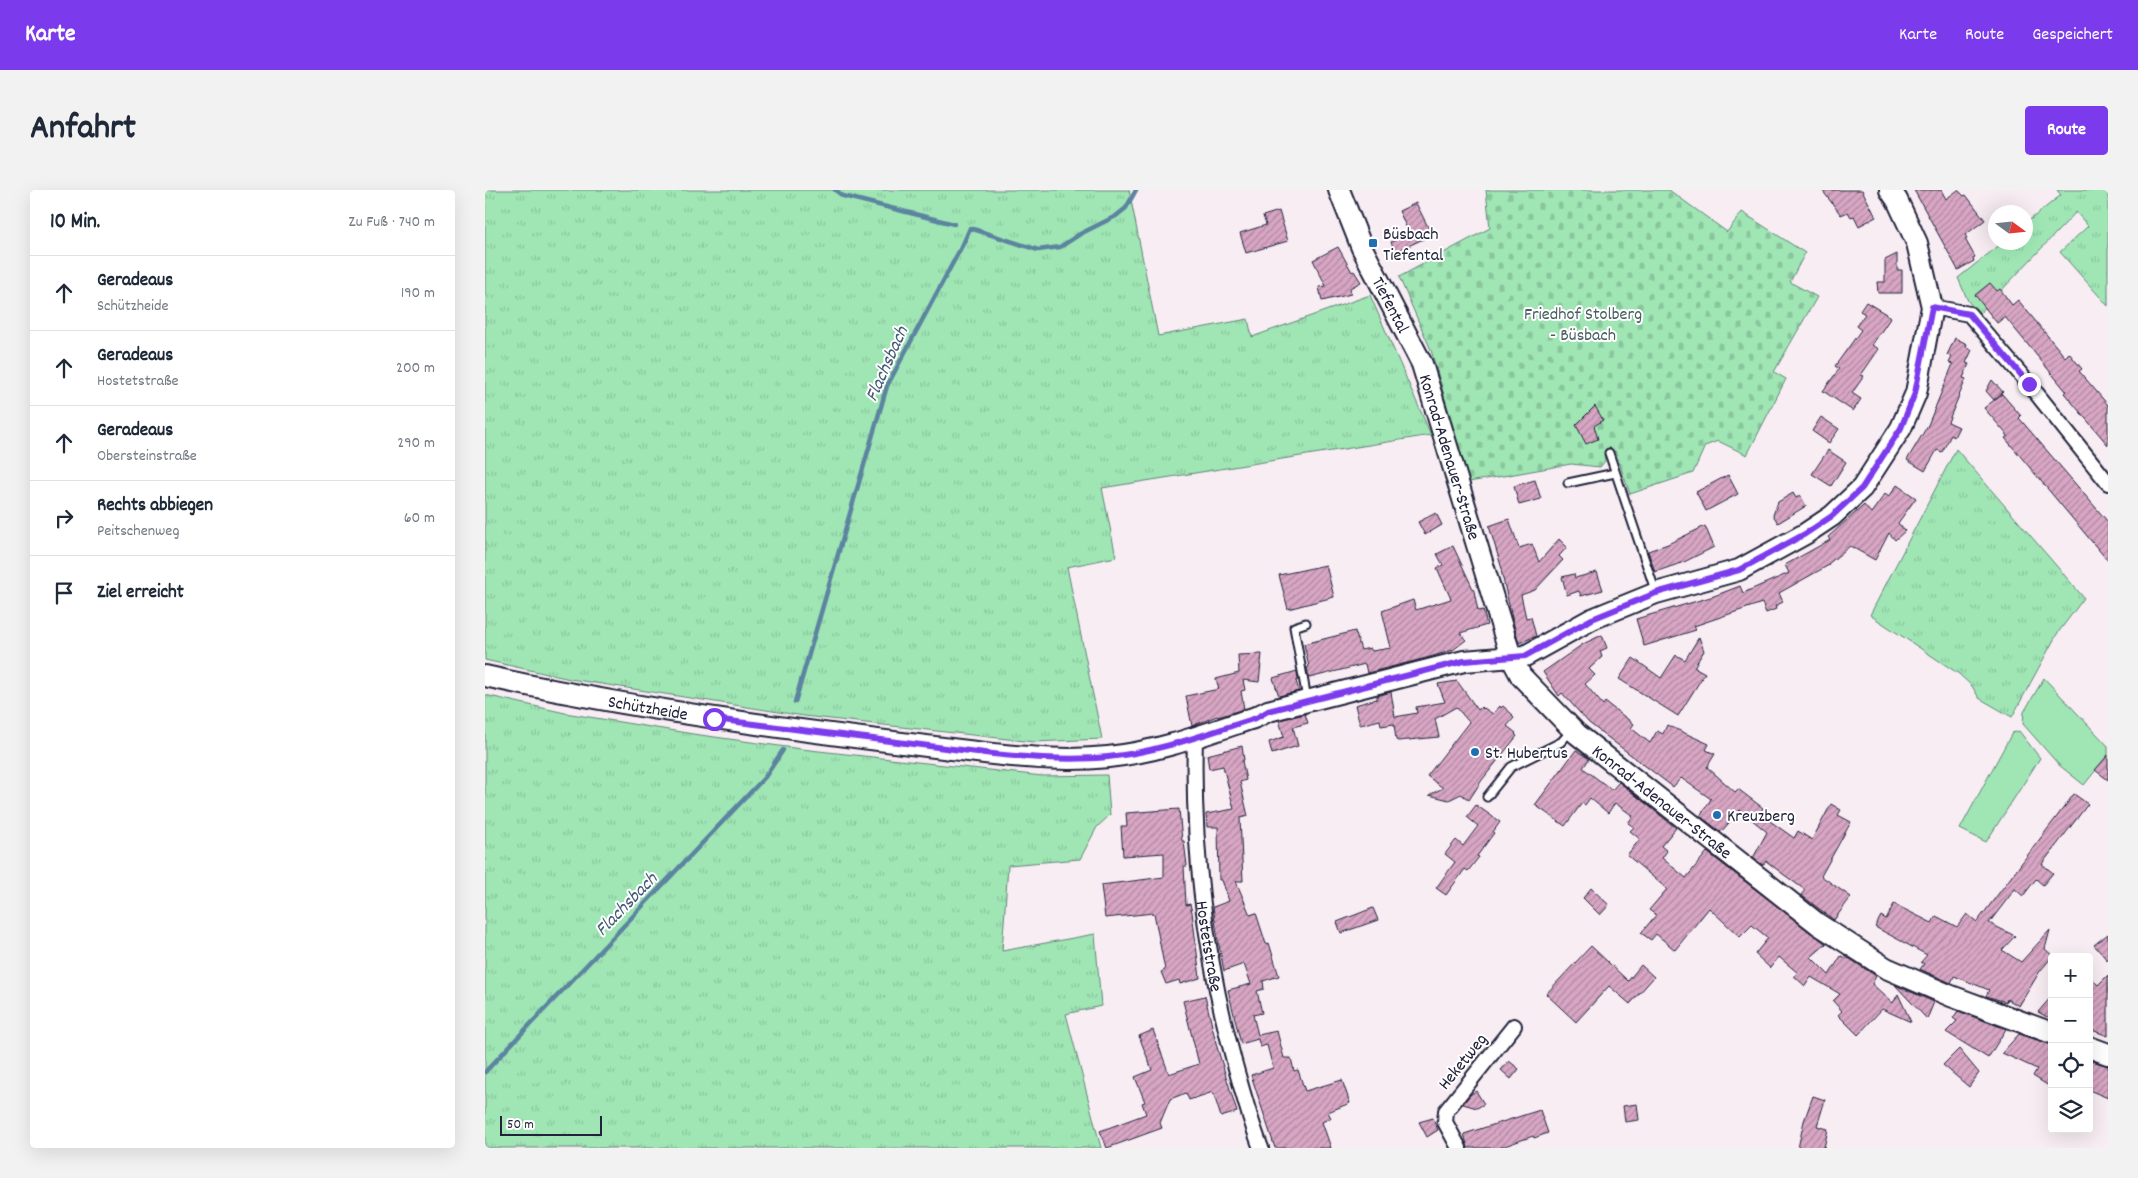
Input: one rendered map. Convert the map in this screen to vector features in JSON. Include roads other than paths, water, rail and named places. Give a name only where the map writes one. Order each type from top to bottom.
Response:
[{"type":"street","name":"Tiefental","points":[[1339,190],[1362,248],[1422,364]]},
{"type":"street","points":[[1195,737],[1256,718],[1268,711],[1464,661],[1525,656],[1592,619],[1656,593],[1739,570],[1825,521],[1862,488],[1901,428],[1915,393],[1932,307],[1917,243],[1897,200],[1890,190]]},
{"type":"street","points":[[1932,307],[1969,314],[2029,384],[2108,483]]},
{"type":"street","name":"Konrad-Adenauer-Straße","points":[[1422,364],[1511,657],[1521,676],[1573,730],[1818,924],[1886,968],[1951,996],[2048,1032]]},
{"type":"street","name":"Schützheide","points":[[485,676],[567,694],[655,709],[839,735],[1036,758],[1082,759],[1110,757],[1157,748],[1195,737]]},
{"type":"street","name":"Hostetstraße","points":[[1195,737],[1193,794],[1205,926],[1223,1020],[1253,1129],[1261,1148]]},
{"type":"street","name":"Heketweg","points":[[1459,1148],[1445,1122],[1446,1110],[1514,1026]]},
{"type":"street","points":[[2093,1048],[2108,1054]]},
{"type":"lane","points":[[1609,453],[1656,593]]},
{"type":"lane","points":[[1568,483],[1615,473]]},
{"type":"lane","points":[[1306,623],[1294,627],[1307,700]]},
{"type":"lane","points":[[1487,797],[1511,766],[1561,742],[1573,730]]},
{"type":"waterway","points":[[835,190],[843,196],[954,224]]},
{"type":"waterway","name":"Flachsbach","points":[[795,702],[887,386],[970,228],[1038,250],[1060,247],[1080,234],[1116,216],[1126,208],[1136,190]]},
{"type":"waterway","name":"Flachsbach","points":[[485,1072],[765,777],[783,750]]},
{"type":"place","name":"Büsbach Tiefental","points":[[1373,243]]},
{"type":"place","name":"St. Hubertus","points":[[1475,752]]},
{"type":"place","name":"Kreuzberg","points":[[1717,815]]},
{"type":"park label","name":"Friedhof Stolberg - Büsbach","points":[[1583,323]]}]
